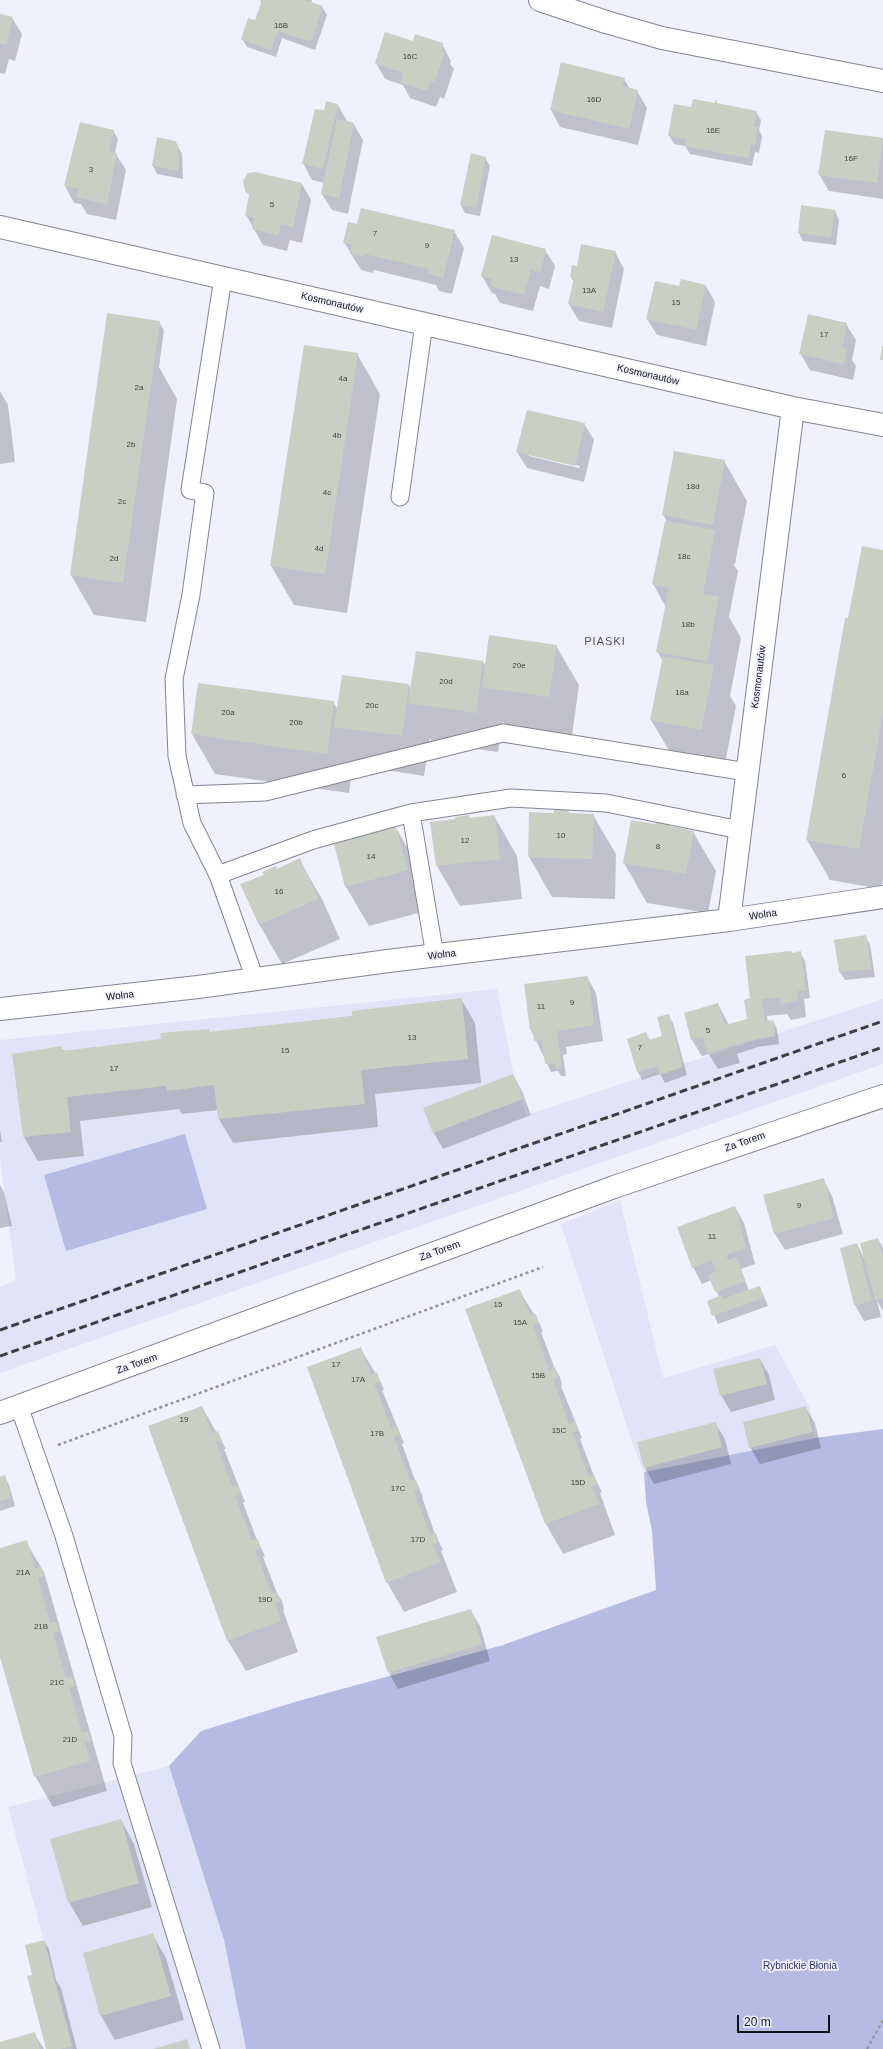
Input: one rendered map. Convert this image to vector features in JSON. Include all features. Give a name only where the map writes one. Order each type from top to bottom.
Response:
[{"type":"street","points":[[540,0],[606,22],[662,38],[883,81]]},
{"type":"street","name":"Kosmonautów","points":[[0,227],[793,408],[728,920]]},
{"type":"street","points":[[793,408],[883,425]]},
{"type":"street","name":"Wolna","points":[[0,1009],[256,979],[728,920],[883,897]]},
{"type":"street","name":"Za Torem","points":[[10,1410],[614,1187],[883,1096]]},
{"type":"lane","points":[[223,278],[190,490],[205,493],[191,595],[174,679],[177,756],[192,822],[218,875],[256,979]]},
{"type":"lane","points":[[400,497],[424,324]]},
{"type":"lane","points":[[185,795],[265,792],[503,733],[747,772]]},
{"type":"lane","points":[[218,875],[313,840],[411,812],[511,798],[606,803],[740,830]]},
{"type":"lane","points":[[411,812],[435,956]]},
{"type":"lane","points":[[10,1410],[37,1453],[64,1536],[123,1736],[122,1762],[211,2049]]},
{"type":"path","points":[[37,1453],[543,1267]]},
{"type":"path","points":[[867,2049],[883,2020]]},
{"type":"shaded area","points":[[497,989],[513,1071],[526,1115],[883,999],[883,1064],[0,1373],[0,1287],[16,1280],[0,1159],[0,1040]]},
{"type":"shaded area","points":[[620,1200],[663,1378],[775,1345],[810,1408],[815,1438],[644,1472],[632,1442],[561,1224]]},
{"type":"shaded area","points":[[169,1766],[224,1940],[246,2049],[73,2049],[8,1807]]},
{"type":"green space","points":[[185,1134],[207,1209],[66,1251],[44,1175]]},
{"type":"green space","name":"Rybnickie Błonia","points":[[883,1429],[883,2049],[246,2049],[224,1940],[169,1766],[201,1731],[298,1701],[503,1645],[656,1590],[652,1531],[646,1502],[644,1472],[815,1438]]},
{"type":"building","points":[[262,0],[305,0],[323,6],[311,42],[278,31],[271,50],[241,39],[248,18],[255,20]]},
{"type":"building","points":[[0,14],[13,17],[6,45],[0,43]]},
{"type":"building","points":[[385,32],[413,41],[415,34],[443,43],[441,50],[445,52],[434,83],[430,81],[427,91],[400,82],[403,73],[375,63]]},
{"type":"building","points":[[561,62],[625,78],[622,86],[638,90],[629,129],[550,110]]},
{"type":"building","points":[[693,99],[715,103],[716,99],[717,103],[757,111],[754,126],[758,127],[755,145],[751,144],[748,158],[684,146],[686,139],[668,136],[674,104],[691,107]]},
{"type":"building","points":[[326,101],[338,104],[323,169],[302,164],[315,109],[324,110]]},
{"type":"building","points":[[337,119],[354,123],[339,198],[321,194]]},
{"type":"building","points":[[80,122],[114,130],[109,151],[117,153],[107,204],[76,197],[78,189],[64,186]]},
{"type":"building","points":[[825,130],[883,138],[877,183],[818,175]]},
{"type":"building","points":[[157,137],[175,141],[178,145],[179,171],[152,166]]},
{"type":"building","points":[[471,153],[486,157],[476,208],[460,205]]},
{"type":"building","points":[[255,172],[302,183],[293,227],[281,224],[278,235],[252,229],[255,218],[245,215],[249,195],[245,191],[243,181],[248,173]]},
{"type":"building","points":[[801,205],[835,210],[831,238],[798,233]]},
{"type":"building","points":[[361,208],[455,230],[443,278],[428,274],[429,269],[365,254],[364,257],[350,254],[352,244],[343,243],[348,222],[357,224]]},
{"type":"building","points":[[492,235],[546,249],[540,273],[531,270],[524,295],[490,286],[492,279],[481,276]]},
{"type":"building","points":[[581,244],[616,251],[603,312],[568,304],[574,278],[570,277],[572,265],[577,266]]},
{"type":"building","points":[[681,279],[706,285],[696,330],[646,319],[655,281],[679,286]]},
{"type":"building","points":[[107,313],[160,321],[123,583],[70,575]]},
{"type":"building","points":[[808,314],[847,323],[842,348],[847,349],[844,364],[799,354]]},
{"type":"building","points":[[304,345],[358,353],[325,574],[270,566]]},
{"type":"building","points":[[882,346],[883,360],[880,360]]},
{"type":"building","points":[[527,410],[585,423],[575,466],[516,452]]},
{"type":"building","points":[[674,451],[725,460],[713,525],[662,515]]},
{"type":"building","points":[[665,521],[715,530],[703,594],[719,597],[707,661],[656,652],[669,588],[652,584]]},
{"type":"building","points":[[862,546],[883,550],[883,712],[859,849],[806,840],[845,618],[848,618]]},
{"type":"building","points":[[489,635],[557,645],[549,697],[482,687]]},
{"type":"building","points":[[416,651],[483,661],[476,713],[408,703]]},
{"type":"building","points":[[663,656],[714,665],[701,730],[650,720]]},
{"type":"building","points":[[342,675],[409,684],[402,736],[334,727]]},
{"type":"building","points":[[198,683],[334,701],[327,754],[191,734]]},
{"type":"building","points":[[554,810],[568,810],[568,813],[594,814],[592,859],[528,857],[529,812],[554,813]]},
{"type":"building","points":[[469,815],[470,818],[495,815],[500,859],[436,866],[430,822],[455,819],[455,817]]},
{"type":"building","points":[[631,820],[655,824],[656,821],[670,823],[669,826],[694,831],[686,874],[623,863]]},
{"type":"building","points":[[396,827],[408,870],[345,887],[334,844],[358,837],[357,834],[371,831],[372,833]]},
{"type":"building","points":[[300,858],[318,899],[259,925],[240,884],[264,875],[262,872],[276,866],[277,869]]},
{"type":"building","points":[[866,935],[871,969],[839,972],[834,940]]},
{"type":"building","points":[[791,951],[792,953],[801,951],[806,990],[797,991],[798,1000],[781,1004],[780,997],[762,999],[765,1021],[773,1020],[775,1036],[753,1040],[707,1053],[703,1037],[691,1040],[684,1013],[718,1003],[725,1025],[747,1019],[744,1000],[750,998],[745,956]]},
{"type":"building","points":[[588,976],[594,1025],[557,1031],[562,1068],[556,1069],[555,1063],[545,1064],[542,1040],[534,1041],[533,1030],[530,1030],[524,984]]},
{"type":"building","points":[[462,998],[468,1059],[361,1070],[365,1104],[218,1119],[214,1085],[167,1091],[166,1086],[67,1097],[71,1132],[23,1137],[12,1054],[62,1046],[62,1051],[161,1039],[160,1033],[209,1029],[209,1032],[352,1016],[352,1011]]},
{"type":"building","points":[[669,1014],[683,1067],[659,1075],[657,1066],[637,1072],[627,1039],[646,1032],[649,1040],[662,1036],[657,1017]]},
{"type":"building","points":[[513,1074],[523,1099],[433,1133],[423,1108]]},
{"type":"building","points":[[824,1178],[834,1218],[774,1234],[763,1195]]},
{"type":"building","points":[[735,1206],[746,1248],[726,1255],[728,1260],[736,1257],[745,1281],[715,1292],[708,1275],[716,1272],[712,1260],[692,1268],[677,1227]]},
{"type":"building","points":[[878,1238],[883,1256],[883,1298],[875,1300],[860,1243]]},
{"type":"building","points":[[857,1243],[872,1301],[854,1305],[840,1248]]},
{"type":"building","points":[[760,1286],[764,1298],[712,1316],[707,1301],[722,1295],[723,1299]]},
{"type":"building","points":[[520,1289],[530,1316],[536,1314],[539,1323],[533,1325],[549,1370],[555,1368],[558,1377],[553,1379],[569,1424],[575,1421],[578,1430],[572,1432],[589,1477],[594,1475],[598,1484],[592,1486],[599,1504],[545,1524],[465,1309]]},
{"type":"building","points":[[361,1347],[371,1375],[377,1372],[380,1382],[374,1383],[391,1428],[397,1426],[400,1435],[394,1437],[410,1481],[416,1480],[420,1489],[414,1491],[430,1535],[436,1533],[439,1542],[433,1544],[440,1562],[386,1583],[307,1367]]},
{"type":"building","points":[[760,1358],[767,1384],[720,1396],[713,1369]]},
{"type":"building","points":[[202,1406],[212,1434],[218,1431],[222,1441],[216,1442],[232,1487],[238,1485],[241,1494],[235,1496],[252,1540],[258,1539],[261,1548],[255,1550],[272,1594],[277,1592],[280,1601],[275,1603],[281,1621],[227,1641],[148,1426]]},
{"type":"building","points":[[806,1406],[813,1432],[749,1448],[743,1422]]},
{"type":"building","points":[[716,1422],[722,1447],[644,1468],[637,1442]]},
{"type":"building","points":[[5,1475],[11,1498],[0,1501],[0,1477]]},
{"type":"building","points":[[27,1540],[35,1569],[41,1567],[44,1576],[38,1578],[50,1623],[56,1622],[59,1631],[53,1633],[66,1678],[72,1677],[75,1686],[69,1687],[82,1733],[88,1731],[91,1741],[85,1742],[90,1761],[34,1777],[0,1657],[0,1548]]},
{"type":"building","points":[[471,1609],[482,1644],[388,1673],[376,1637]]},
{"type":"building","points":[[121,1819],[139,1883],[68,1903],[50,1839]]},
{"type":"building","points":[[153,1933],[171,1996],[100,2016],[83,1953]]},
{"type":"building","points":[[44,1940],[72,2046],[60,2049],[46,2049],[27,1976],[32,1975],[25,1945]]},
{"type":"building","points":[[35,2032],[40,2049],[0,2049],[0,2042]]},
{"type":"building","points":[[187,2039],[190,2049],[153,2049]]},
{"type":"railway","points":[[0,1330],[883,1021]]},
{"type":"railway","points":[[0,1356],[883,1047]]},
{"type":"district","name":"PIASKI","points":[[605,642]]}]
